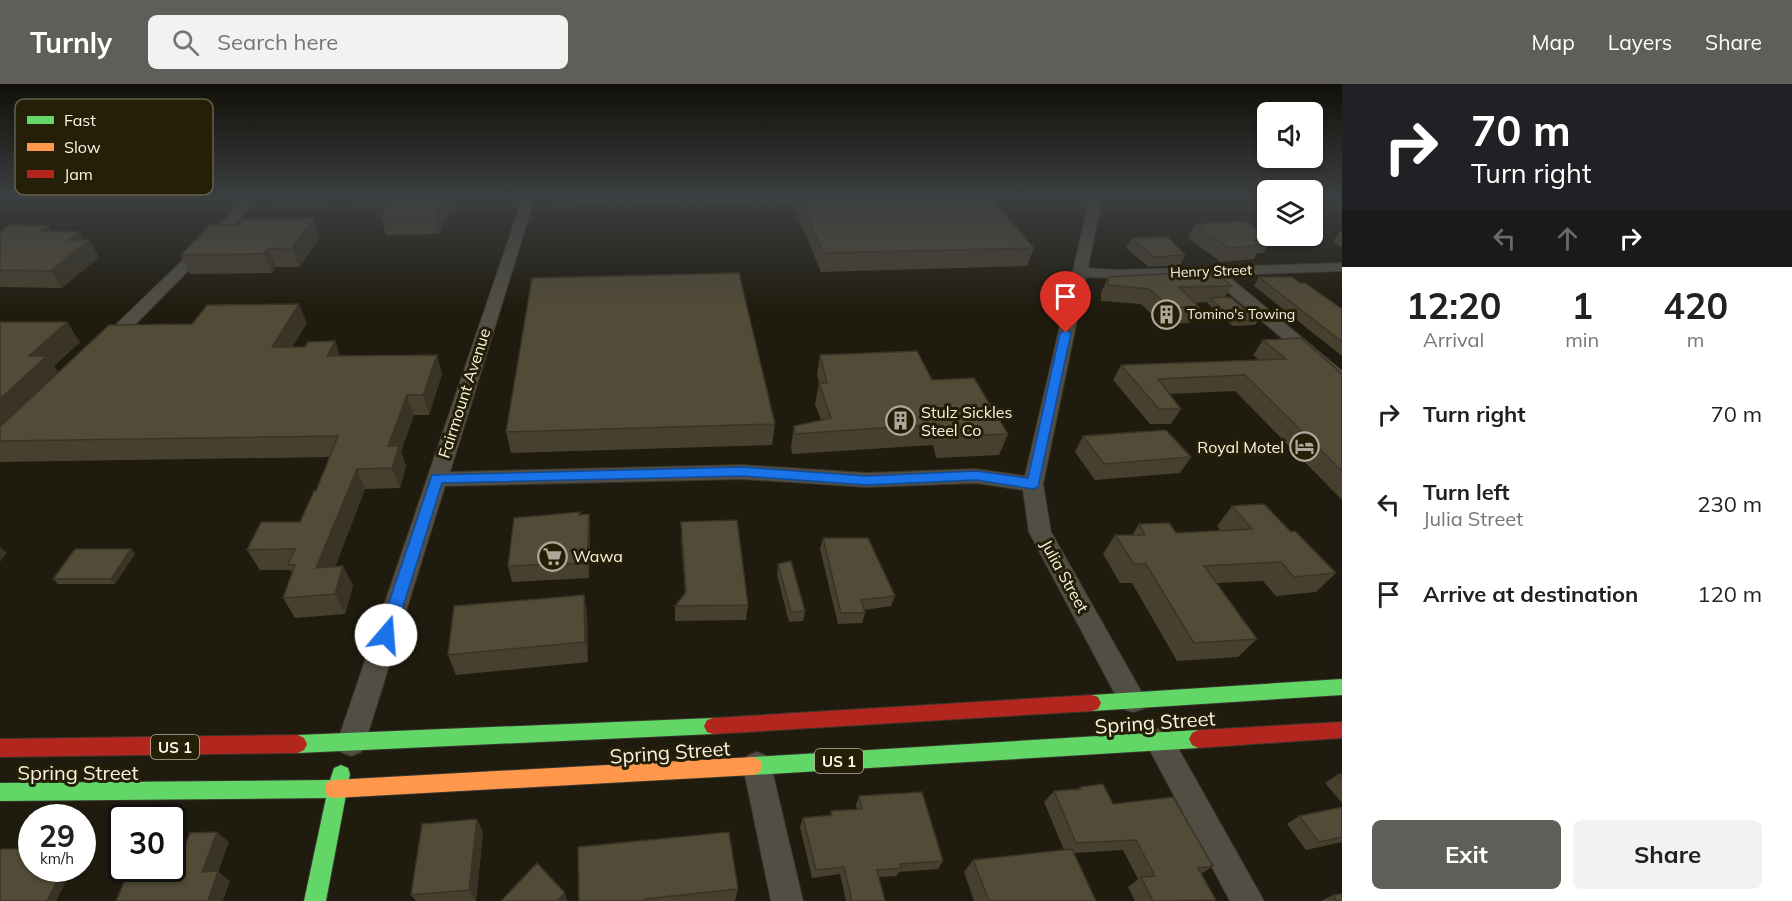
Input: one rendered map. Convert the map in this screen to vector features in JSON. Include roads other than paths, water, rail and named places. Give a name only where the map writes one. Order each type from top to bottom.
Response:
[{"type":"main road","name":"Spring Street","points":[[0,748],[348,752],[1342,687]]},
{"type":"main road","name":"Spring Street","points":[[0,792],[336,789],[1342,730]]},
{"type":"main road","name":"Fairmount Avenue","points":[[315,901],[336,789],[348,752]]},
{"type":"street","points":[[96,353],[216,235]]},
{"type":"street","name":"Fairmount Avenue","points":[[348,752],[516,235]]},
{"type":"street","name":"Julia Street","points":[[1088,235],[1033,484],[1040,532],[1133,700]]},
{"type":"street","name":"Henry Street","points":[[1081,272],[1116,274],[1342,267]]},
{"type":"street","points":[[1213,271],[1342,380]]},
{"type":"street","points":[[436,479],[742,472],[867,480],[976,476],[1033,484]]},
{"type":"street","points":[[1159,741],[1248,901]]},
{"type":"street","points":[[757,766],[787,901]]},
{"type":"place","name":"Tomino's Towing","points":[[1166,314]]},
{"type":"place","name":"Stulz Sickles Steel Co","points":[[900,421]]},
{"type":"place","name":"Royal Motel","points":[[1305,447]]},
{"type":"place","name":"Wawa","points":[[552,556]]}]
